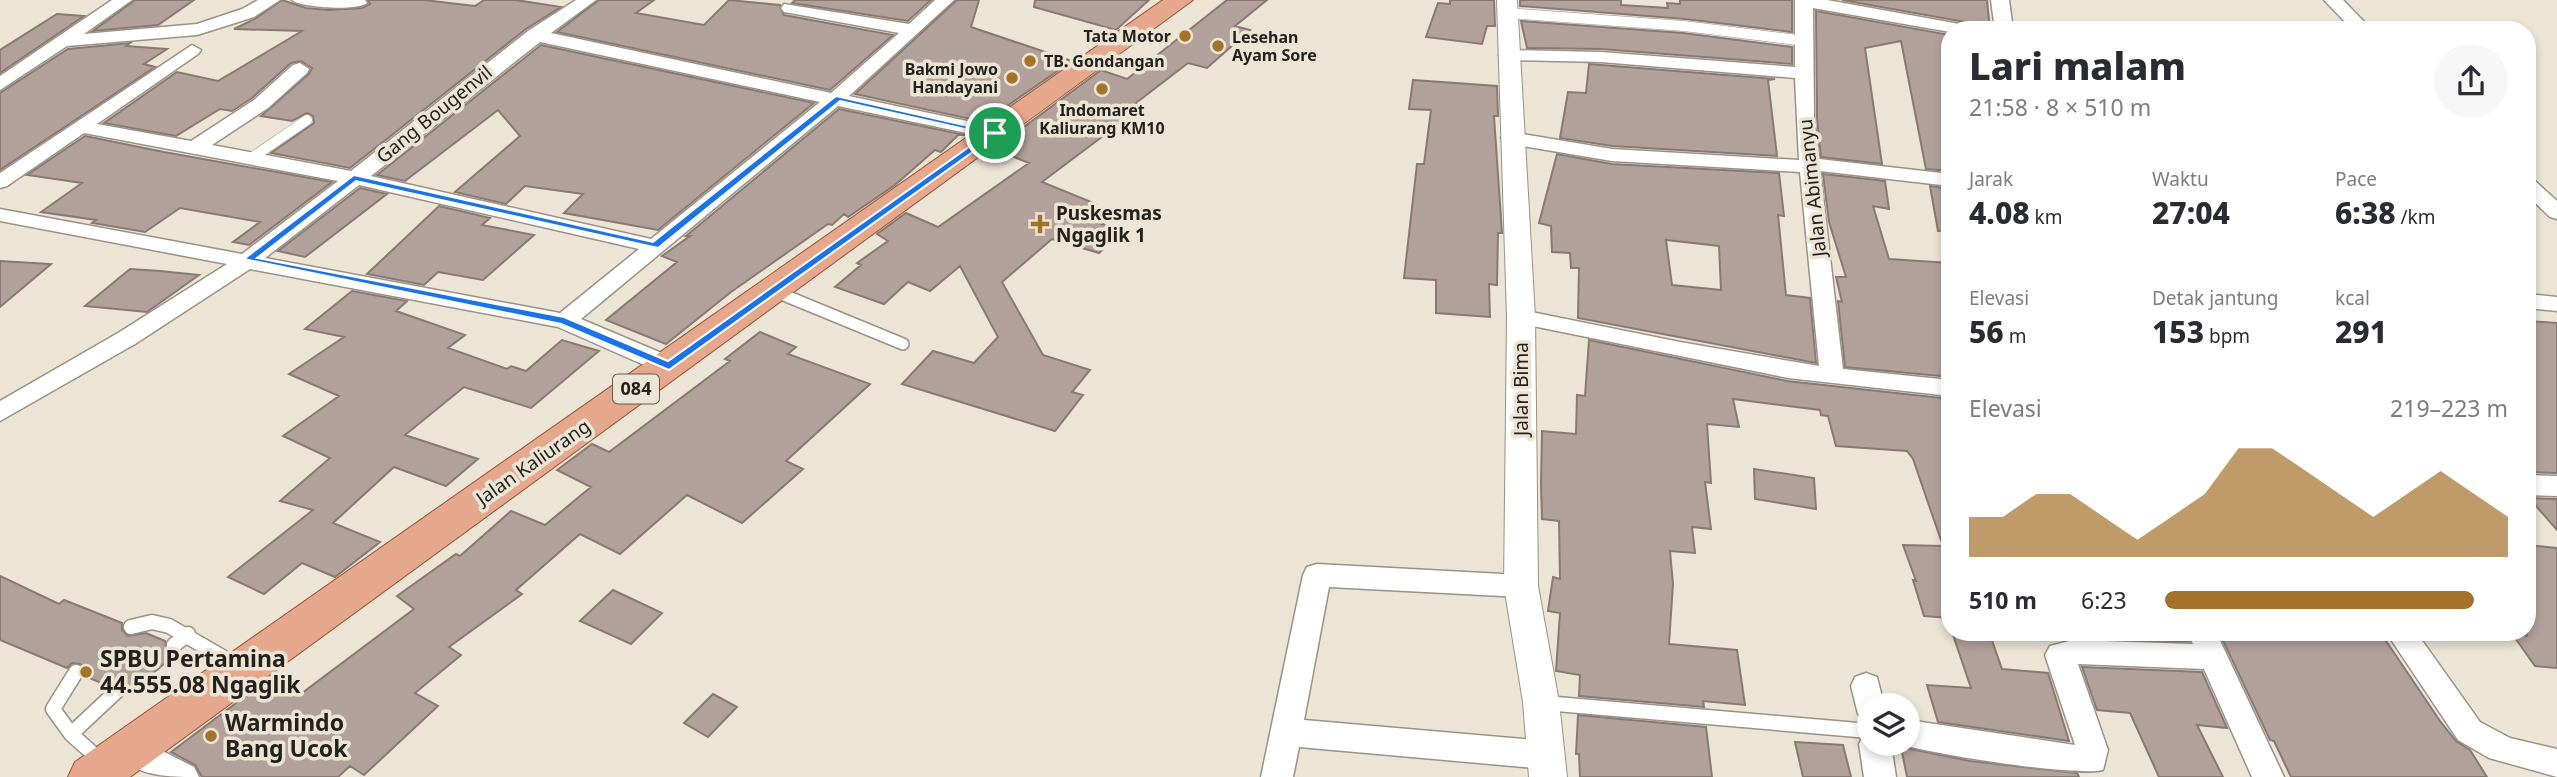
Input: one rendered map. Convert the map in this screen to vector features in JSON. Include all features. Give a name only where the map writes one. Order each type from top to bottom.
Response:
[{"type":"main road","name":"Jalan Kaliurang","points":[[110,764],[1180,0]]},
{"type":"street","points":[[0,84],[123,0]]},
{"type":"street","points":[[64,41],[201,28],[248,15],[271,0]]},
{"type":"street","points":[[301,0],[358,3]]},
{"type":"street","name":"Gang Bougenvil","points":[[0,412],[102,355],[249,259],[534,35],[587,0]]},
{"type":"street","points":[[564,321],[839,98],[945,0]]},
{"type":"street","points":[[2000,0],[2003,21]]},
{"type":"street","points":[[2333,0],[2353,21]]},
{"type":"street","points":[[1804,1],[1941,26]]},
{"type":"street","name":"Jalan Abimanyu","points":[[1804,1],[1804,118],[1832,376]]},
{"type":"street","name":"Jalan Bima","points":[[1507,6],[1521,317],[1521,586],[1541,702],[1547,766]]},
{"type":"street","points":[[790,8],[914,30]]},
{"type":"street","points":[[534,35],[659,65],[839,98],[995,133]]},
{"type":"street","points":[[0,182],[192,50]]},
{"type":"street","points":[[1508,55],[1618,58],[1805,73]]},
{"type":"street","points":[[194,148],[261,104],[300,69]]},
{"type":"street","points":[[82,127],[354,178],[654,246]]},
{"type":"street","points":[[1511,138],[1612,155],[1809,166],[1941,179]]},
{"type":"street","points":[[2536,193],[2557,213]]},
{"type":"street","points":[[0,215],[249,259],[564,321],[669,366]]},
{"type":"street","points":[[2536,302],[2557,304]]},
{"type":"street","points":[[1521,317],[1670,349],[1832,376],[1941,387]]},
{"type":"street","points":[[2536,485],[2557,486]]},
{"type":"street","points":[[1277,777],[1317,575],[1521,586]]},
{"type":"street","points":[[2406,641],[2469,731],[2483,742],[2518,756],[2557,763]]},
{"type":"street","points":[[1920,735],[2044,756],[2092,760],[2092,750],[2060,655],[2073,652],[2209,645],[2268,777]]},
{"type":"street","points":[[1284,732],[1547,766]]},
{"type":"street","points":[[1877,756],[1880,777]]},
{"type":"street","points":[[110,764],[183,777]]},
{"type":"lane","points":[[1507,6],[1805,41]]},
{"type":"lane","points":[[250,159],[307,120]]},
{"type":"lane","points":[[774,290],[903,344]]},
{"type":"lane","points":[[131,627],[160,623],[188,634],[242,669]]},
{"type":"lane","points":[[174,645],[188,634]]},
{"type":"lane","points":[[76,672],[53,709],[71,734],[110,764]]},
{"type":"lane","points":[[71,734],[118,690]]},
{"type":"lane","points":[[1541,702],[1857,730]]},
{"type":"building","points":[[135,0],[194,0],[158,25],[93,31]]},
{"type":"building","points":[[282,0],[306,8],[329,10],[362,8],[370,4],[368,0],[424,0],[475,6],[484,0],[516,0],[561,7],[526,29],[350,168],[271,153],[314,123],[313,116],[307,113],[292,121],[261,116],[309,74],[312,68],[301,61],[291,63],[252,98],[232,111],[220,109],[176,136],[104,123],[177,72],[218,81],[302,31],[234,29],[255,19]]},
{"type":"building","points":[[599,0],[654,0],[636,13],[704,25],[729,0],[780,5],[784,15],[893,35],[830,90],[557,32]]},
{"type":"building","points":[[795,0],[931,0],[908,21],[792,3]]},
{"type":"building","points":[[957,0],[979,0],[971,27],[1072,61],[984,122],[855,94]]},
{"type":"building","points":[[1035,0],[1149,0],[1116,30],[1034,7]]},
{"type":"building","points":[[1227,0],[1267,0],[1235,26],[1250,30],[1207,68],[1188,63],[1136,103],[1143,106],[1042,182],[1096,204],[1079,217],[1122,230],[1099,253],[1052,239],[1002,282],[1043,355],[1090,370],[1072,392],[1083,395],[1055,431],[902,384],[933,351],[974,363],[998,337],[960,266],[930,291],[908,282],[884,304],[835,287],[861,265],[857,263],[888,241],[877,234],[906,213],[938,227],[1029,163],[994,149],[1101,70],[1127,79]]},
{"type":"building","points":[[1450,0],[1494,0],[1495,26],[1487,26],[1482,44],[1426,37],[1438,3],[1450,4]]},
{"type":"building","points":[[1520,0],[1621,0],[1621,5],[1668,8],[1667,3],[1680,4],[1680,0],[1792,0],[1792,32],[1685,19],[1520,6]]},
{"type":"building","points":[[1842,0],[1987,0],[1989,21],[1959,21]]},
{"type":"building","points":[[1816,11],[1941,33],[1941,170],[1926,169],[1901,41],[1865,48],[1882,164],[1821,157],[1817,118]]},
{"type":"building","points":[[57,14],[84,16],[0,73],[0,50]]},
{"type":"building","points":[[1521,21],[1683,33],[1792,47],[1792,64],[1601,49],[1527,48]]},
{"type":"building","points":[[130,43],[126,46],[167,49],[144,64],[155,67],[0,170],[0,93],[68,49]]},
{"type":"building","points":[[541,45],[814,103],[658,230],[564,213],[583,194],[525,186],[506,204],[455,192],[520,136],[498,110],[405,181],[377,175]]},
{"type":"building","points":[[1589,64],[1775,79],[1768,80],[1777,156],[1612,146],[1560,138],[1568,92],[1586,93]]},
{"type":"building","points":[[1413,80],[1497,86],[1498,116],[1494,116],[1502,233],[1498,233],[1497,285],[1489,284],[1490,317],[1436,313],[1436,280],[1404,278],[1417,164],[1424,164],[1431,110],[1409,109]]},
{"type":"building","points":[[839,109],[965,135],[958,135],[941,152],[935,150],[895,185],[848,217],[844,214],[832,225],[828,224],[731,292],[666,344],[606,320],[677,262],[662,256],[690,236],[686,236]]},
{"type":"building","points":[[85,136],[332,182],[249,245],[233,242],[260,222],[180,208],[145,232],[92,223],[96,220],[41,212],[82,183],[27,175]]},
{"type":"building","points":[[1557,154],[1612,164],[1779,173],[1784,216],[1778,215],[1786,295],[1810,298],[1816,363],[1578,318],[1579,268],[1571,268],[1570,253],[1552,252],[1551,226],[1539,223]],"holes":[[[1666,240],[1719,246],[1721,290],[1672,285]]]},
{"type":"building","points":[[1823,174],[1885,181],[1889,209],[1873,206],[1889,259],[1941,262],[1941,376],[1845,367],[1838,301],[1842,302],[1836,277],[1846,277],[1829,222]]},
{"type":"building","points":[[1930,186],[1941,188],[1941,231],[1938,231]]},
{"type":"building","points":[[360,188],[387,194],[305,257],[278,251]]},
{"type":"building","points":[[439,206],[490,218],[482,225],[534,235],[483,280],[438,272],[424,285],[367,274]]},
{"type":"building","points":[[0,261],[51,264],[0,307]]},
{"type":"building","points":[[130,269],[199,275],[147,312],[85,306]]},
{"type":"building","points":[[352,291],[407,301],[396,311],[465,335],[448,348],[507,369],[511,366],[526,371],[562,340],[599,351],[531,408],[464,387],[405,435],[478,459],[446,486],[394,467],[333,523],[380,542],[335,577],[302,563],[264,594],[228,577],[313,510],[280,501],[330,458],[283,436],[339,396],[289,374],[344,337],[305,329]]},
{"type":"building","points":[[2536,322],[2557,323],[2557,473],[2536,472]]},
{"type":"building","points":[[760,332],[796,347],[788,354],[870,384],[786,461],[803,469],[742,523],[687,495],[620,554],[580,534],[516,590],[522,594],[449,647],[461,655],[415,693],[438,706],[364,775],[350,766],[338,777],[202,777],[195,765],[171,752],[272,676],[302,693],[414,609],[397,596],[456,554],[460,556],[511,511],[545,525],[591,487],[557,470],[592,444],[609,452],[730,361],[725,359]]},
{"type":"building","points":[[1589,340],[1787,381],[1941,398],[1941,540],[1913,459],[1907,451],[1836,446],[1828,416],[1821,415],[1820,410],[1733,399],[1739,427],[1707,424],[1711,483],[1705,482],[1711,529],[1692,527],[1695,553],[1670,551],[1673,584],[1669,644],[1737,650],[1745,705],[1703,701],[1704,707],[1579,696],[1580,675],[1556,671],[1560,613],[1548,611],[1553,577],[1560,579],[1559,521],[1542,519],[1542,431],[1576,434],[1577,395],[1585,396]]},
{"type":"building","points":[[1754,469],[1814,478],[1816,509],[1755,499]]},
{"type":"building","points":[[2536,498],[2557,499],[2557,530],[2536,506]]},
{"type":"building","points":[[1903,545],[1941,546],[1941,617],[1924,616],[1913,580],[1916,581]]},
{"type":"building","points":[[2536,546],[2557,548],[2557,668],[2535,666],[2517,641],[2536,641]]},
{"type":"building","points":[[0,576],[59,604],[64,600],[122,623],[122,630],[128,636],[146,633],[165,641],[167,651],[176,654],[128,694],[121,681],[108,686],[85,676],[85,668],[80,664],[72,663],[67,668],[0,640]]},
{"type":"building","points":[[613,590],[662,613],[631,644],[580,621]]},
{"type":"building","points":[[1955,641],[1992,641],[2002,669],[2048,673],[2069,741],[1938,722],[1927,685],[1971,688]]},
{"type":"building","points":[[2223,641],[2386,641],[2440,721],[2456,741],[2470,750],[2487,777],[2291,777],[2274,741],[2270,740]]},
{"type":"building","points":[[2082,667],[2202,672],[2227,728],[2197,725],[2223,777],[2159,777],[2130,713],[2097,710]]},
{"type":"building","points":[[713,694],[737,707],[708,737],[684,723]]},
{"type":"building","points":[[1578,715],[1706,727],[1712,777],[1580,777],[1579,754],[1576,754]]},
{"type":"building","points":[[1795,742],[1843,745],[1851,777],[1803,777]]},
{"type":"building","points":[[1920,751],[1970,761],[2077,773],[2079,777],[1907,777],[1903,756],[1920,756]]},
{"type":"place","name":"Tata Motor","points":[[1185,36]]},
{"type":"place","name":"Lesehan Ayam Sore","points":[[1218,46]]},
{"type":"place","name":"TB. Gondangan","points":[[1030,61]]},
{"type":"place","name":"Bakmi Jowo Handayani","points":[[1012,78]]},
{"type":"place","name":"Indomaret Kaliurang KM10","points":[[1102,89]]},
{"type":"place","name":"Puskesmas Ngaglik 1","points":[[1040,224]]},
{"type":"place","name":"SPBU Pertamina 44.555.08 Ngaglik","points":[[86,672]]},
{"type":"place","name":"Warmindo Bang Ucok","points":[[211,736]]},
{"type":"route","points":[[839,98],[995,133],[669,366],[564,321],[249,259],[354,178],[654,246],[774,147],[839,98]]}]
